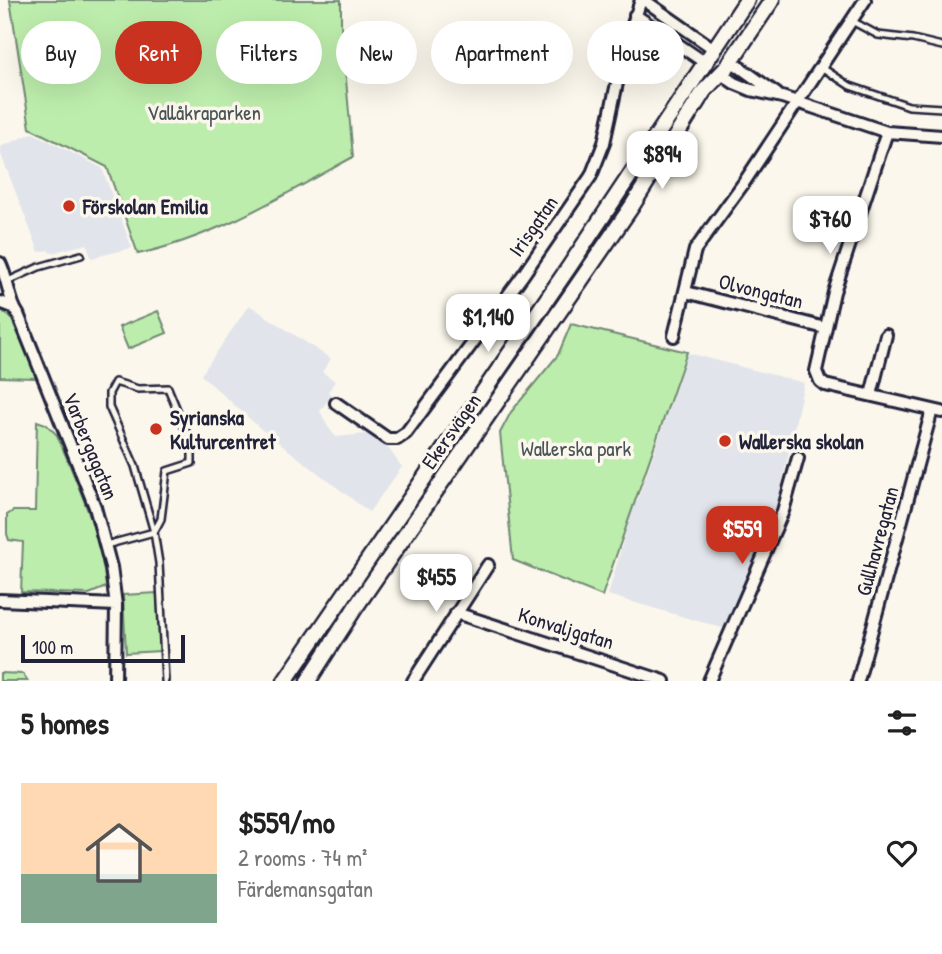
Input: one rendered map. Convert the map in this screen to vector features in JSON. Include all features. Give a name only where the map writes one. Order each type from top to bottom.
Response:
[{"type":"main road","name":"Ekersvägen","points":[[285,681],[569,267],[747,0]]},
{"type":"main road","name":"Ekersvägen","points":[[308,681],[362,597],[625,216],[704,90],[731,61],[772,0]]},
{"type":"main road","points":[[714,49],[731,61]]},
{"type":"main road","points":[[705,62],[720,73]]},
{"type":"street","name":"Olvongatan","points":[[674,336],[695,250],[701,239],[743,184],[865,0]]},
{"type":"street","points":[[639,6],[714,49]]},
{"type":"street","points":[[639,6],[705,62]]},
{"type":"street","name":"Irisgatan","points":[[336,403],[388,439],[397,439],[406,433],[509,294],[591,176],[608,131],[624,51],[639,6]]},
{"type":"street","points":[[731,61],[782,97]]},
{"type":"street","points":[[720,73],[751,90],[782,97],[887,132],[942,136]]},
{"type":"street","points":[[887,132],[834,292],[817,364],[819,381],[825,385],[937,411]]},
{"type":"street","name":"Varbergagatan","points":[[0,263],[8,281],[13,307],[95,507],[106,545],[116,605],[115,681]]},
{"type":"street","name":"Olvongatan","points":[[686,292],[825,328]]},
{"type":"street","points":[[0,302],[13,307]]},
{"type":"street","points":[[871,394],[886,335]]},
{"type":"street","name":"Gullhavregatan","points":[[858,681],[937,411]]},
{"type":"street","points":[[709,681],[783,511],[798,458]]},
{"type":"street","points":[[413,681],[488,565]]},
{"type":"street","points":[[0,600],[116,605]]},
{"type":"street","name":"Konvaljgatan","points":[[456,612],[664,681]]},
{"type":"lane","points":[[852,21],[878,35],[942,46]]},
{"type":"lane","points":[[821,67],[850,86],[909,106],[942,108]]},
{"type":"lane","points":[[8,281],[39,267],[81,255]]},
{"type":"lane","points":[[106,545],[154,532],[161,519],[167,471],[192,463],[192,446],[168,388],[138,389],[115,383],[109,393],[109,407],[132,459],[154,532],[162,595],[165,681]]},
{"type":"shaded area","name":"Förskolan Emilia","points":[[33,133],[102,168],[132,248],[91,258],[87,244],[51,253],[48,250],[39,252],[0,152],[0,147]]},
{"type":"shaded area","points":[[249,305],[331,359],[322,372],[335,381],[328,392],[332,395],[320,411],[336,437],[367,434],[388,448],[402,467],[369,512],[261,429],[201,375]]},
{"type":"shaded area","name":"Wallerska skolan","points":[[688,353],[804,383],[778,501],[726,629],[608,595],[633,507]]},
{"type":"green space","name":"Vallåkraparken","points":[[10,0],[341,0],[341,21],[336,21],[336,84],[346,84],[353,157],[222,226],[167,247],[138,254],[107,167],[30,128],[23,84],[101,84],[101,21],[21,21],[21,70]]},
{"type":"green space","points":[[0,309],[11,318],[37,375],[34,378],[0,377]]},
{"type":"green space","points":[[158,311],[167,333],[128,349],[119,327]]},
{"type":"green space","name":"Wallerska park","points":[[571,324],[687,352],[602,596],[513,560],[500,433],[511,412],[558,355]]},
{"type":"green space","points":[[37,421],[46,424],[57,435],[94,528],[106,587],[89,594],[21,592],[23,542],[9,540],[7,515],[13,511],[35,511]]},
{"type":"green space","points":[[157,593],[160,651],[126,653],[123,595]]},
{"type":"green space","points":[[0,673],[23,674],[28,681],[0,681]]},
{"type":"place","name":"Förskolan Emilia","points":[[69,206]]},
{"type":"place","name":"Syrianska Kulturcentret","points":[[156,429]]},
{"type":"place","name":"Wallerska skolan","points":[[725,441]]}]
